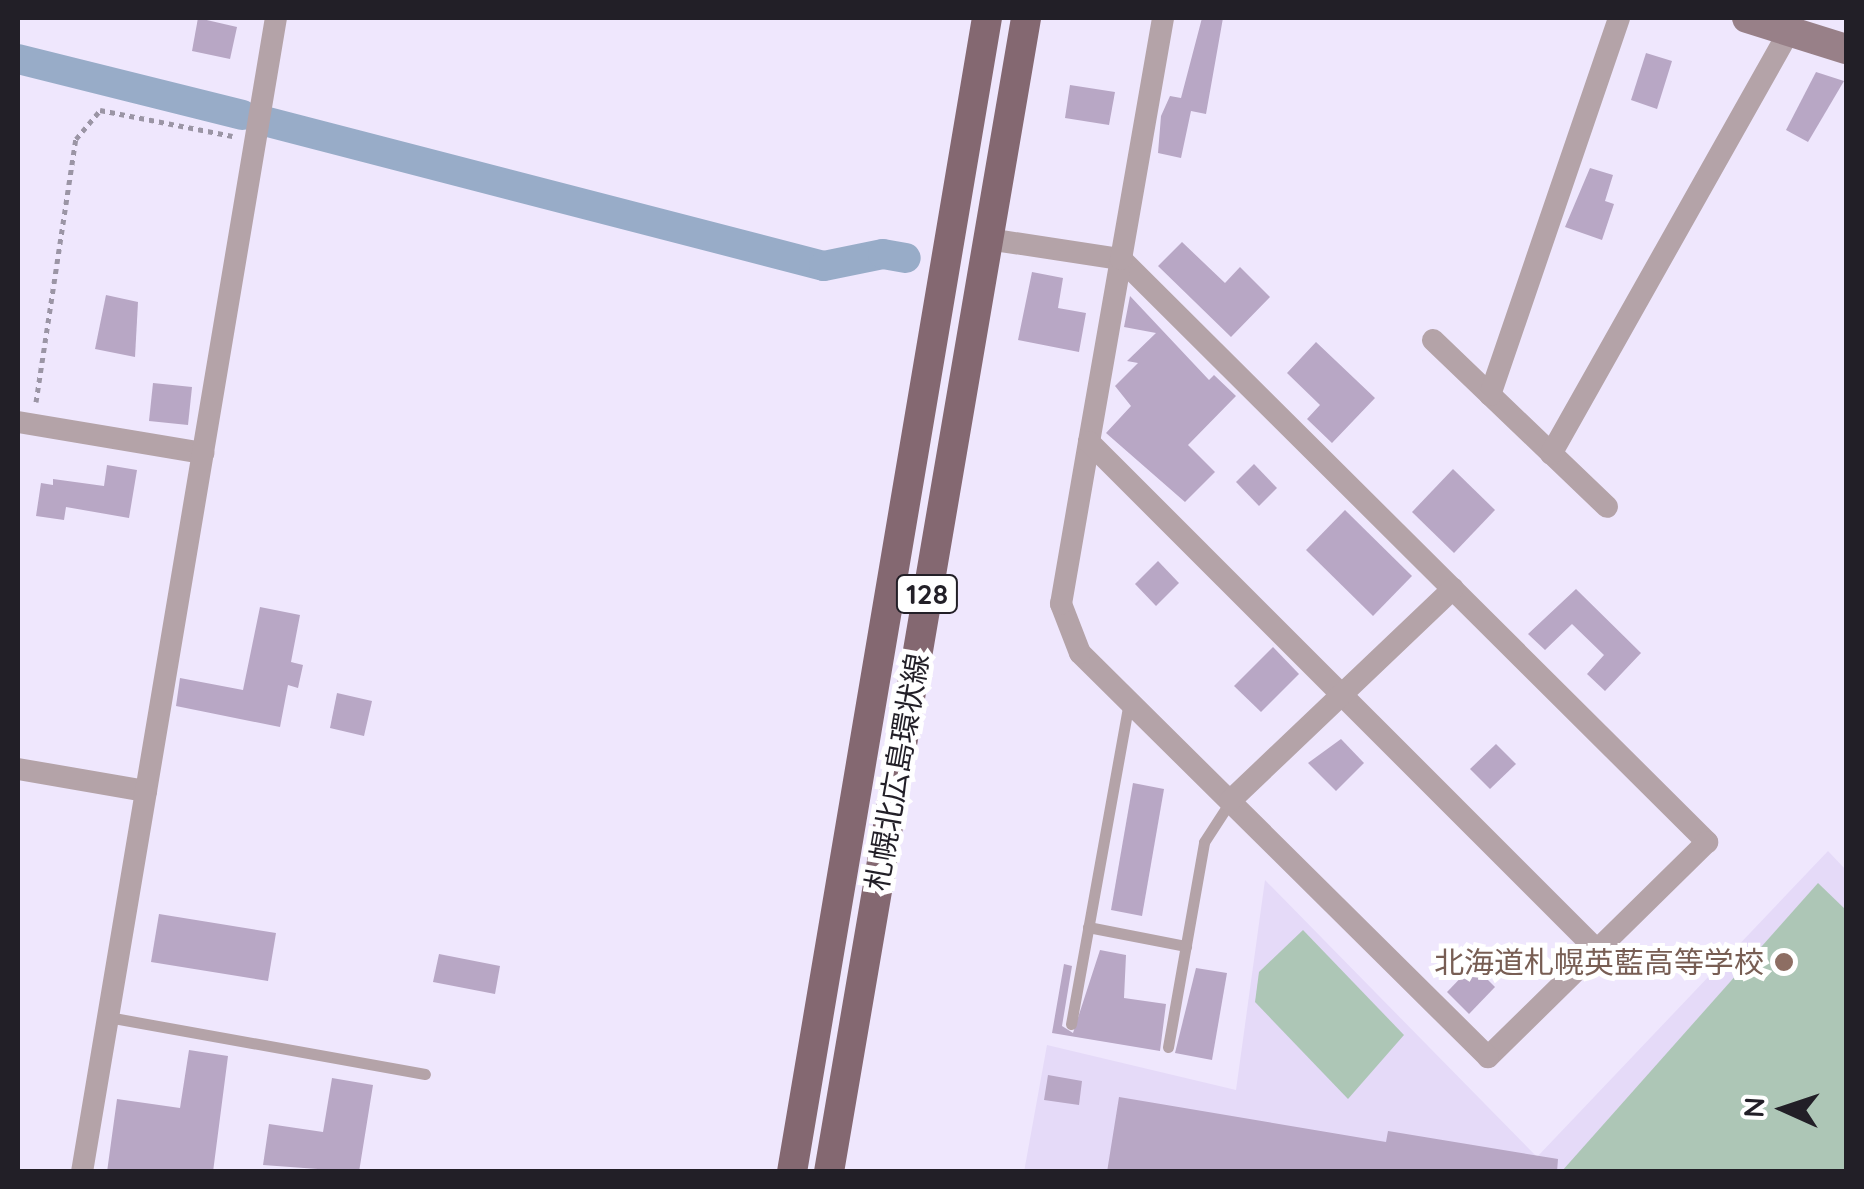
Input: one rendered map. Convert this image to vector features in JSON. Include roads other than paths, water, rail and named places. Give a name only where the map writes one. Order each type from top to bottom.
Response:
[{"type":"main road","name":"札幌北広島環状線","points":[[792,1172],[987,18]]},
{"type":"main road","name":"札幌北広島環状線","points":[[829,1172],[1026,18]]},
{"type":"street","points":[[82,1172],[276,18]]},
{"type":"street","points":[[988,239],[1121,259],[1707,842],[1488,1057],[1080,652],[1061,604],[1089,442],[1121,259],[1163,18]]},
{"type":"street","points":[[1490,395],[1619,18]]},
{"type":"street","points":[[1551,454],[1768,23],[1846,49]]},
{"type":"street","points":[[1433,340],[1607,508]]},
{"type":"street","points":[[25,423],[203,453]]},
{"type":"street","points":[[1089,442],[1344,692],[1597,950]]},
{"type":"street","points":[[1230,802],[1453,589]]},
{"type":"street","points":[[18,770],[146,791]]},
{"type":"lane","points":[[1072,1024],[1129,702]]},
{"type":"lane","points":[[1168,1047],[1204,842],[1230,802]]},
{"type":"lane","points":[[1088,928],[1186,946]]},
{"type":"lane","points":[[108,1017],[425,1074]]},
{"type":"waterway","points":[[18,59],[242,115]]},
{"type":"waterway","points":[[268,122],[824,266],[883,254],[906,258]]},
{"type":"place","name":"北海道札幌英藍高等学校","points":[[1784,962]]}]
